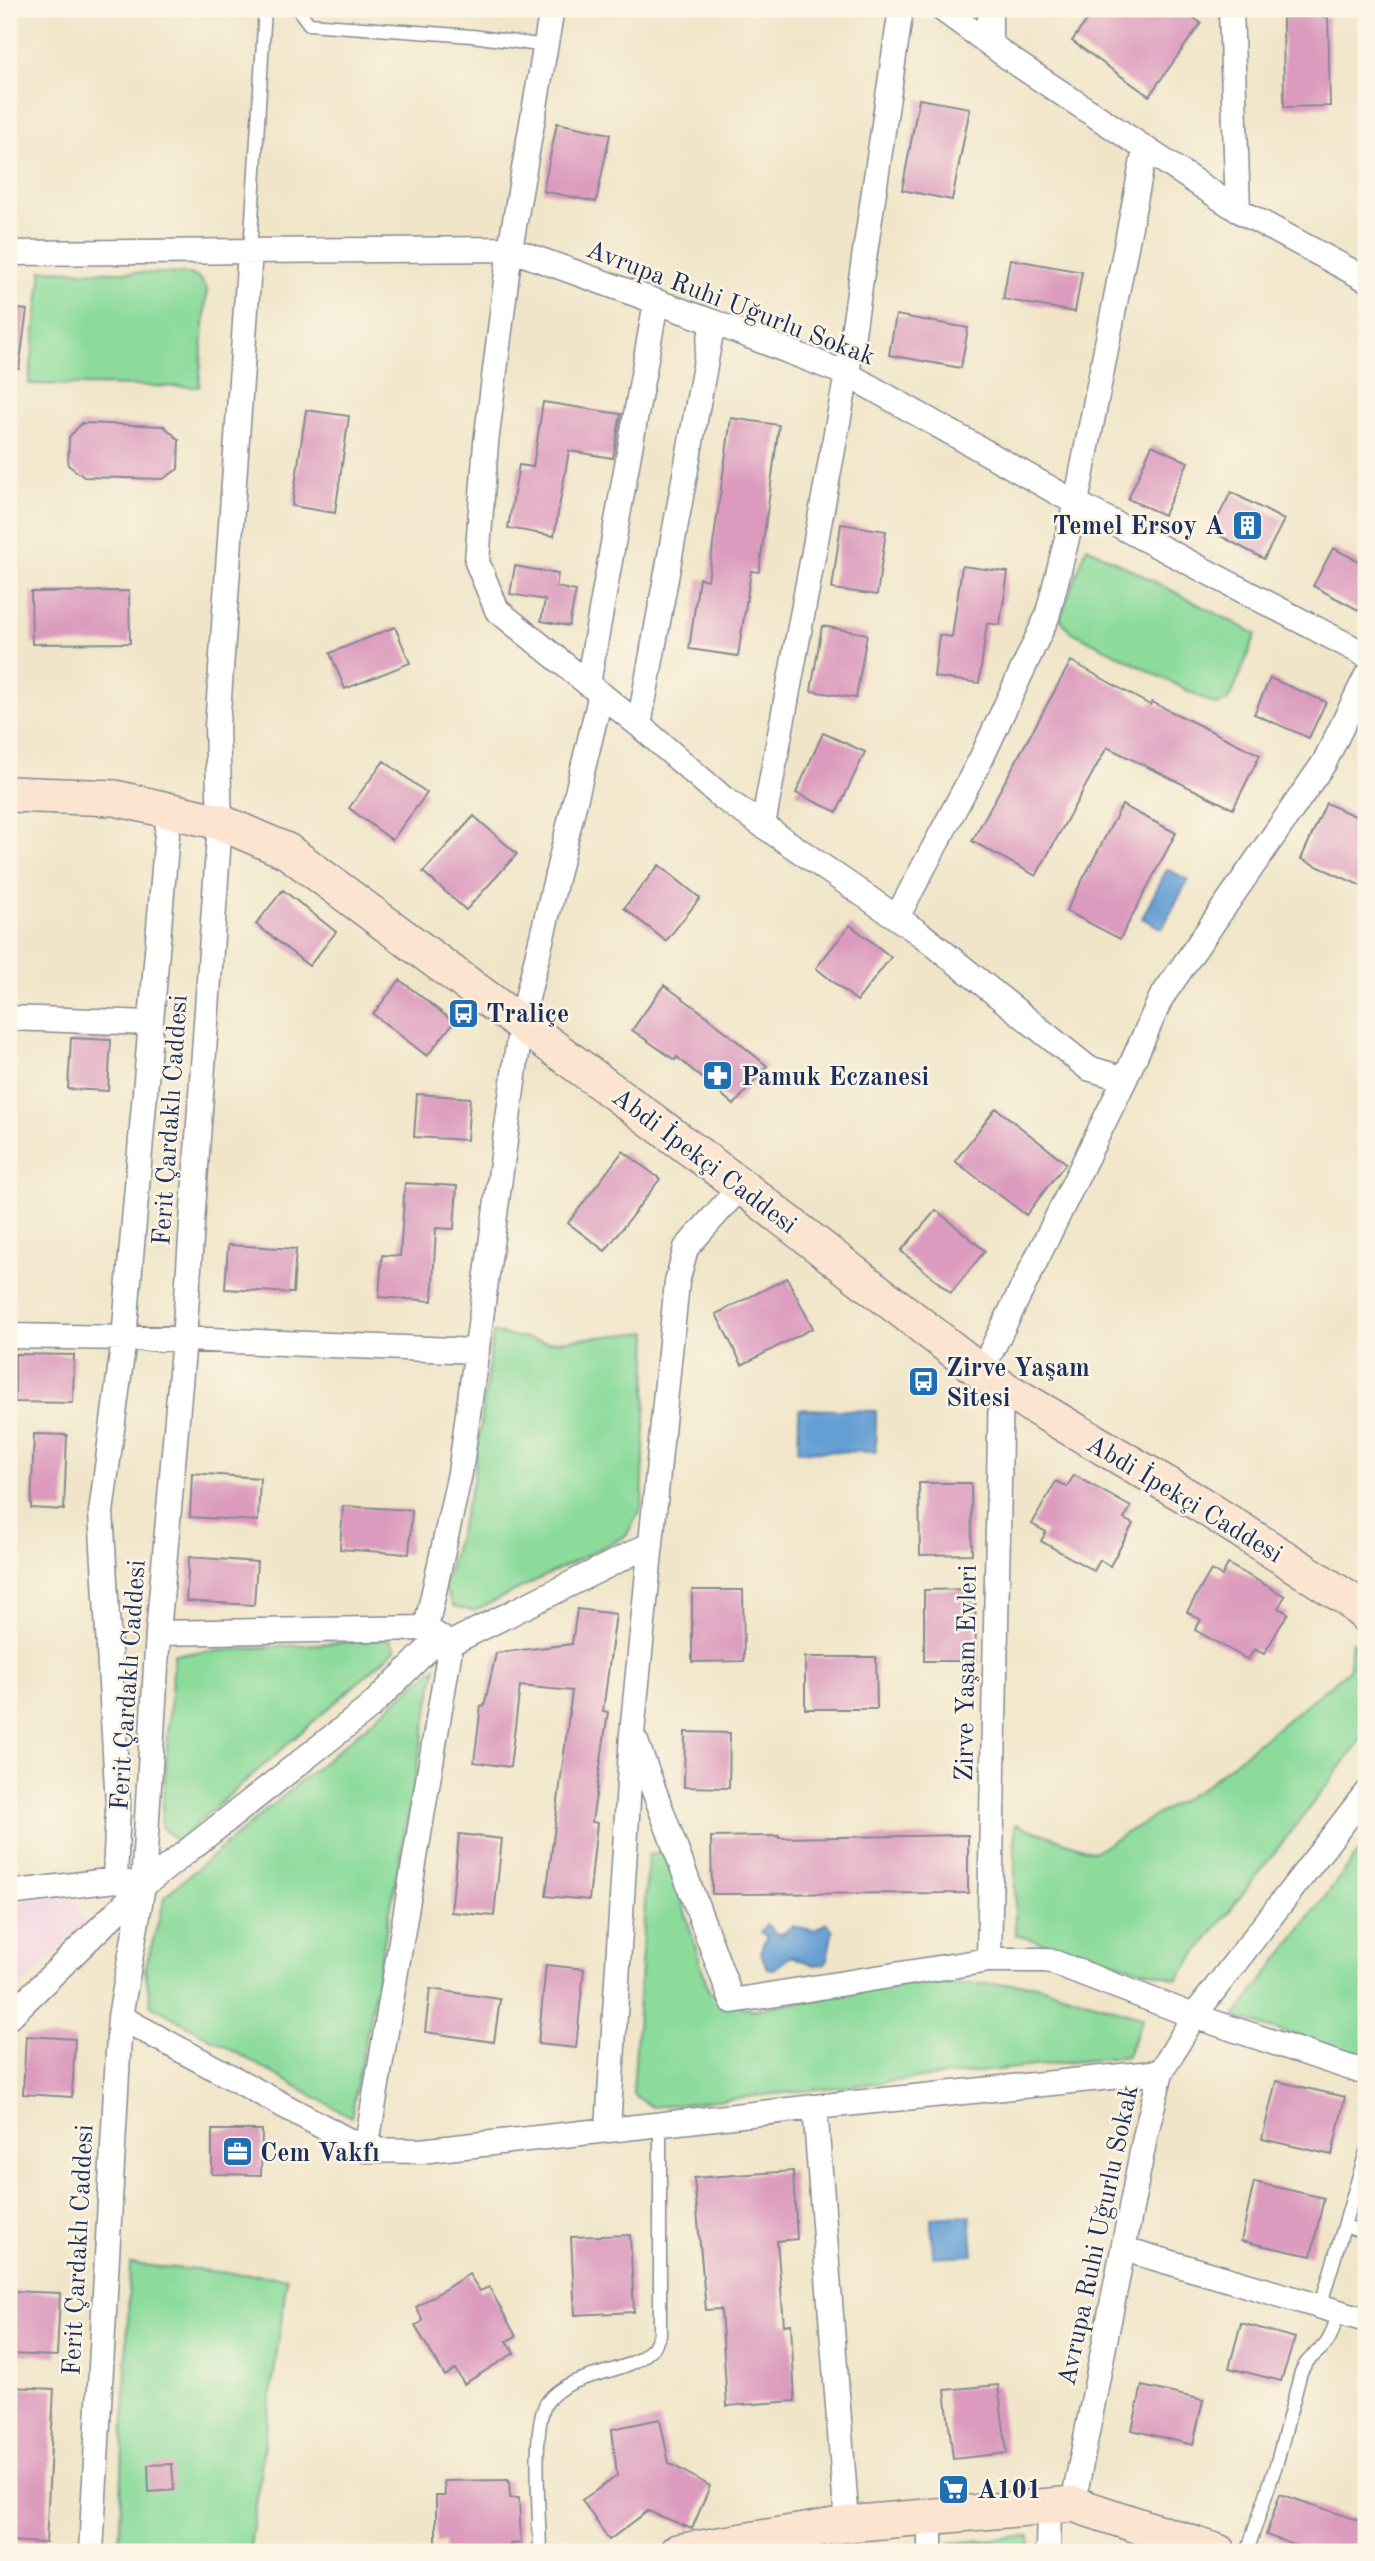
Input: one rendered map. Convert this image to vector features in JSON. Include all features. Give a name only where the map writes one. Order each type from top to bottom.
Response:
[{"type":"main road","name":"Abdi İpekçi Caddesi","points":[[9,793],[116,798],[220,822],[287,851],[741,1186],[991,1380],[1200,1504],[1348,1599],[1366,1615]]},
{"type":"main road","points":[[677,2552],[847,2524],[1061,2505],[1217,2552]]},
{"type":"street","points":[[552,9],[510,249],[486,443],[477,562],[497,610],[639,724],[723,798],[922,935],[1088,1068],[1125,1079]]},
{"type":"street","points":[[763,825],[847,374],[901,9]]},
{"type":"street","points":[[942,9],[1238,211],[1366,279]]},
{"type":"street","points":[[990,9],[990,43]]},
{"type":"street","points":[[1231,9],[1238,211]]},
{"type":"street","points":[[897,917],[981,759],[1047,617],[1076,503],[1145,149]]},
{"type":"street","points":[[9,253],[510,249]]},
{"type":"street","name":"Avrupa Ruhi Uğurlu Sokak","points":[[510,249],[713,322],[847,374],[1076,503],[1366,655]]},
{"type":"street","name":"Ferit Çardaklı Caddesi","points":[[91,2552],[120,2017],[143,1886],[158,1633],[184,1339],[220,822],[217,727],[250,251]]},
{"type":"street","points":[[366,2150],[439,1636],[521,1023],[594,689],[656,302]]},
{"type":"street","points":[[639,724],[713,322]]},
{"type":"street","points":[[991,1380],[1161,998],[1324,763],[1366,677]]},
{"type":"street","points":[[115,1880],[118,1804],[101,1512],[124,1339],[169,810]]},
{"type":"street","points":[[9,1018],[151,1023]]},
{"type":"street","points":[[608,2129],[632,1733],[680,1270],[686,1248],[741,1186]]},
{"type":"street","points":[[9,1336],[184,1339],[477,1351]]},
{"type":"street","name":"Zirve Yaşam Evleri","points":[[989,1960],[991,1380]]},
{"type":"street","points":[[9,2017],[143,1886],[370,1707],[439,1636],[651,1544]]},
{"type":"street","points":[[158,1633],[439,1636]]},
{"type":"street","points":[[632,1733],[732,2001],[989,1960],[1048,1960],[1194,2016],[1366,2073]]},
{"type":"street","name":"Avrupa Ruhi Uğurlu Sokak","points":[[1048,2552],[1124,2249],[1144,2137],[1161,2072],[1194,2016],[1366,1793]]},
{"type":"street","points":[[9,1893],[115,1880],[143,1886]]},
{"type":"street","points":[[120,2017],[366,2150],[421,2151],[660,2123],[1161,2072]]},
{"type":"street","points":[[816,2107],[847,2524]]},
{"type":"street","points":[[1124,2249],[1366,2320]]},
{"type":"street","points":[[930,2515],[930,2552]]},
{"type":"lane","points":[[250,251],[265,9]]},
{"type":"lane","points":[[298,9],[309,24],[472,36],[547,46]]},
{"type":"lane","points":[[540,2552],[538,2428],[546,2402],[563,2387],[634,2361],[652,2348],[660,2333],[660,2123]]},
{"type":"lane","points":[[1247,2552],[1277,2462],[1301,2372],[1307,2359],[1324,2347],[1328,2340],[1329,2310],[1345,2226],[1366,2152]]},
{"type":"lane","points":[[1345,2226],[1366,2233]]},
{"type":"shaded area","points":[[71,1895],[85,1924],[9,1998],[9,1903]]},
{"type":"green space","points":[[42,270],[190,274],[200,279],[207,289],[199,387],[29,384]]},
{"type":"green space","points":[[1087,547],[1256,634],[1233,692],[1226,702],[1216,705],[1070,631],[1060,618]]},
{"type":"green space","points":[[648,1332],[642,1507],[626,1536],[474,1611],[453,1606],[444,1587],[473,1481],[493,1333],[546,1342]]},
{"type":"green space","points":[[389,1639],[396,1649],[177,1841],[161,1827],[174,1654]]},
{"type":"green space","points":[[1352,1641],[1366,1653],[1366,1734],[1177,1979],[1015,1935],[1015,1824],[1094,1852],[1202,1788],[1349,1670]]},
{"type":"green space","points":[[436,1667],[351,2117],[151,2005],[145,1969],[166,1895]]},
{"type":"green space","points":[[1366,1842],[1366,2057],[1235,2017]]},
{"type":"green space","points":[[667,1852],[709,1992],[750,2010],[911,1984],[1033,1984],[1143,2018],[1127,2056],[652,2107],[633,2094],[648,1855]]},
{"type":"green space","points":[[130,2264],[287,2278],[250,2548],[211,2552],[119,2552]]},
{"type":"green space","points":[[1030,2536],[1030,2552],[951,2552],[951,2543]]},
{"type":"water","points":[[1167,869],[1188,880],[1162,929],[1142,918]]},
{"type":"water","points":[[799,1409],[876,1411],[876,1452],[798,1451]]},
{"type":"water","points":[[826,1923],[833,1930],[826,1964],[814,1965],[791,1956],[774,1969],[767,1968],[761,1952],[767,1937],[761,1932],[766,1924],[776,1933],[782,1934],[792,1926],[815,1930]]},
{"type":"water","points":[[970,2215],[973,2255],[933,2257],[931,2218]]},
{"type":"building","points":[[1095,9],[1180,9],[1201,23],[1149,96],[1072,41]]},
{"type":"building","points":[[1328,17],[1330,106],[1284,107],[1283,18]]},
{"type":"building","points":[[919,99],[970,108],[952,200],[902,190]]},
{"type":"building","points":[[557,123],[610,134],[596,202],[543,191]]},
{"type":"building","points":[[1010,259],[1082,272],[1075,312],[1003,299]]},
{"type":"building","points":[[9,308],[27,310],[19,369],[9,368]]},
{"type":"building","points":[[896,315],[968,328],[961,368],[889,355]]},
{"type":"building","points":[[543,402],[621,414],[613,458],[569,451],[554,536],[508,528],[519,465],[533,467]]},
{"type":"building","points":[[306,410],[349,416],[335,513],[292,506]]},
{"type":"building","points":[[731,418],[779,425],[759,572],[751,571],[738,656],[689,649],[699,578],[708,580]]},
{"type":"building","points":[[82,423],[164,426],[179,440],[178,469],[163,479],[84,477],[68,465],[69,437]]},
{"type":"building","points":[[1152,445],[1188,462],[1164,515],[1128,499]]},
{"type":"building","name":"Temel Ersoy A","points":[[1231,492],[1284,520],[1264,559],[1211,531]]},
{"type":"building","points":[[841,524],[886,531],[877,595],[832,589]]},
{"type":"building","points":[[1333,548],[1366,565],[1366,614],[1313,586]]},
{"type":"building","points":[[515,566],[558,574],[556,587],[576,591],[569,626],[541,621],[545,600],[510,594]]},
{"type":"building","points":[[962,566],[1008,572],[1000,625],[987,623],[979,683],[934,677],[939,635],[952,637]]},
{"type":"building","points":[[129,591],[130,643],[32,644],[31,592]]},
{"type":"building","points":[[822,626],[867,634],[856,698],[811,691]]},
{"type":"building","points":[[395,627],[410,663],[345,689],[330,653]]},
{"type":"building","points":[[1071,661],[1150,705],[1152,702],[1260,755],[1233,809],[1107,747],[1036,876],[972,841]]},
{"type":"building","points":[[1270,678],[1326,702],[1309,738],[1254,714]]},
{"type":"building","points":[[823,733],[865,752],[837,812],[796,793]]},
{"type":"building","points":[[384,761],[427,793],[392,840],[349,808]]},
{"type":"building","points":[[1326,803],[1366,821],[1366,888],[1301,859]]},
{"type":"building","points":[[1122,805],[1176,833],[1120,939],[1066,911]]},
{"type":"building","points":[[474,816],[517,854],[466,910],[423,872]]},
{"type":"building","points":[[659,865],[700,898],[666,941],[624,908]]},
{"type":"building","points":[[283,890],[336,932],[309,966],[256,924]]},
{"type":"building","points":[[850,925],[891,957],[857,1001],[816,968]]},
{"type":"building","points":[[400,980],[454,1022],[427,1056],[373,1014]]},
{"type":"building","points":[[664,985],[767,1066],[734,1105],[677,1057],[675,1060],[632,1030]]},
{"type":"building","points":[[71,1038],[111,1040],[108,1091],[68,1089]]},
{"type":"building","points":[[417,1094],[470,1098],[467,1140],[414,1137]]},
{"type":"building","points":[[996,1108],[1066,1163],[1026,1215],[955,1161]]},
{"type":"building","points":[[623,1151],[660,1179],[605,1251],[568,1223]]},
{"type":"building","points":[[405,1183],[457,1186],[454,1229],[436,1228],[432,1301],[379,1297],[382,1255],[400,1256]]},
{"type":"building","points":[[936,1210],[985,1251],[951,1293],[901,1251]]},
{"type":"building","points":[[228,1245],[296,1249],[293,1293],[225,1289]]},
{"type":"building","points":[[787,1278],[813,1328],[742,1365],[716,1314]]},
{"type":"building","points":[[15,1354],[74,1355],[73,1403],[15,1402]]},
{"type":"building","points":[[34,1434],[67,1435],[64,1510],[31,1508]]},
{"type":"building","points":[[192,1473],[260,1478],[258,1521],[190,1517]]},
{"type":"building","points":[[1074,1475],[1131,1507],[1124,1519],[1133,1524],[1110,1566],[1100,1560],[1094,1571],[1041,1541],[1046,1532],[1032,1524],[1056,1481],[1067,1487]]},
{"type":"building","points":[[919,1483],[971,1483],[972,1554],[920,1555]]},
{"type":"building","points":[[343,1506],[412,1510],[409,1554],[340,1549]]},
{"type":"building","points":[[189,1557],[257,1562],[254,1605],[186,1601]]},
{"type":"building","points":[[1228,1564],[1285,1596],[1278,1608],[1288,1613],[1264,1654],[1254,1649],[1248,1660],[1195,1630],[1201,1620],[1187,1612],[1211,1570],[1222,1576]]},
{"type":"building","points":[[975,1589],[976,1661],[924,1661],[924,1590]]},
{"type":"building","points":[[692,1590],[743,1590],[744,1661],[692,1662]]},
{"type":"building","points":[[577,1609],[616,1614],[603,1711],[608,1712],[592,1822],[597,1823],[589,1900],[546,1896],[572,1691],[520,1686],[510,1767],[474,1762],[481,1706],[484,1707],[496,1653],[572,1644]]},
{"type":"building","points":[[805,1657],[876,1657],[877,1709],[805,1709]]},
{"type":"building","points":[[685,1732],[730,1733],[729,1788],[684,1787]]},
{"type":"building","points":[[459,1834],[502,1839],[494,1916],[451,1912]]},
{"type":"building","points":[[968,1835],[968,1893],[712,1894],[711,1837]]},
{"type":"building","points":[[546,1965],[584,1969],[576,2048],[538,2044]]},
{"type":"building","points":[[430,1989],[500,1999],[494,2042],[425,2032]]},
{"type":"building","points":[[26,2036],[75,2039],[72,2097],[23,2094]]},
{"type":"building","points":[[1276,2081],[1345,2097],[1332,2155],[1262,2139]]},
{"type":"building","name":"Cem Vakfı","points":[[212,2130],[262,2130],[261,2175],[212,2174]]},
{"type":"building","points":[[793,2171],[797,2239],[777,2241],[784,2325],[791,2324],[795,2401],[727,2406],[721,2309],[706,2310],[694,2178]]},
{"type":"building","points":[[1254,2182],[1324,2198],[1311,2256],[1241,2241]]},
{"type":"building","points":[[630,2235],[634,2312],[575,2315],[571,2237]]},
{"type":"building","points":[[469,2274],[480,2291],[489,2287],[516,2336],[507,2341],[514,2353],[464,2384],[455,2369],[445,2376],[415,2326],[423,2321],[416,2307]]},
{"type":"building","points":[[9,2291],[60,2293],[57,2356],[9,2354]]},
{"type":"building","points":[[1241,2323],[1295,2338],[1281,2381],[1229,2368]]},
{"type":"building","points":[[998,2385],[1007,2453],[953,2459],[945,2390]]},
{"type":"building","points":[[1142,2386],[1203,2400],[1193,2445],[1132,2430]]},
{"type":"building","points":[[9,2387],[54,2389],[46,2543],[9,2541]]},
{"type":"building","points":[[660,2419],[669,2463],[710,2486],[692,2529],[648,2511],[609,2540],[582,2500],[617,2476],[612,2429]]},
{"type":"building","points":[[172,2464],[174,2490],[149,2492],[148,2465]]},
{"type":"building","points":[[509,2480],[510,2498],[519,2498],[521,2543],[510,2544],[511,2552],[445,2552],[444,2542],[436,2543],[436,2496],[445,2496],[444,2481]]},
{"type":"building","points":[[1280,2494],[1366,2523],[1366,2552],[1314,2552],[1266,2535]]},
{"type":"place","name":"Temel Ersoy A","points":[[1247,525]]},
{"type":"place","name":"Traliçe","points":[[463,1013]]},
{"type":"place","name":"Pamuk Eczanesi","points":[[718,1076]]},
{"type":"place","name":"Zirve Yaşam Sitesi","points":[[923,1382]]},
{"type":"place","name":"Cem Vakfı","points":[[237,2152]]},
{"type":"place","name":"A101","points":[[954,2489]]}]
